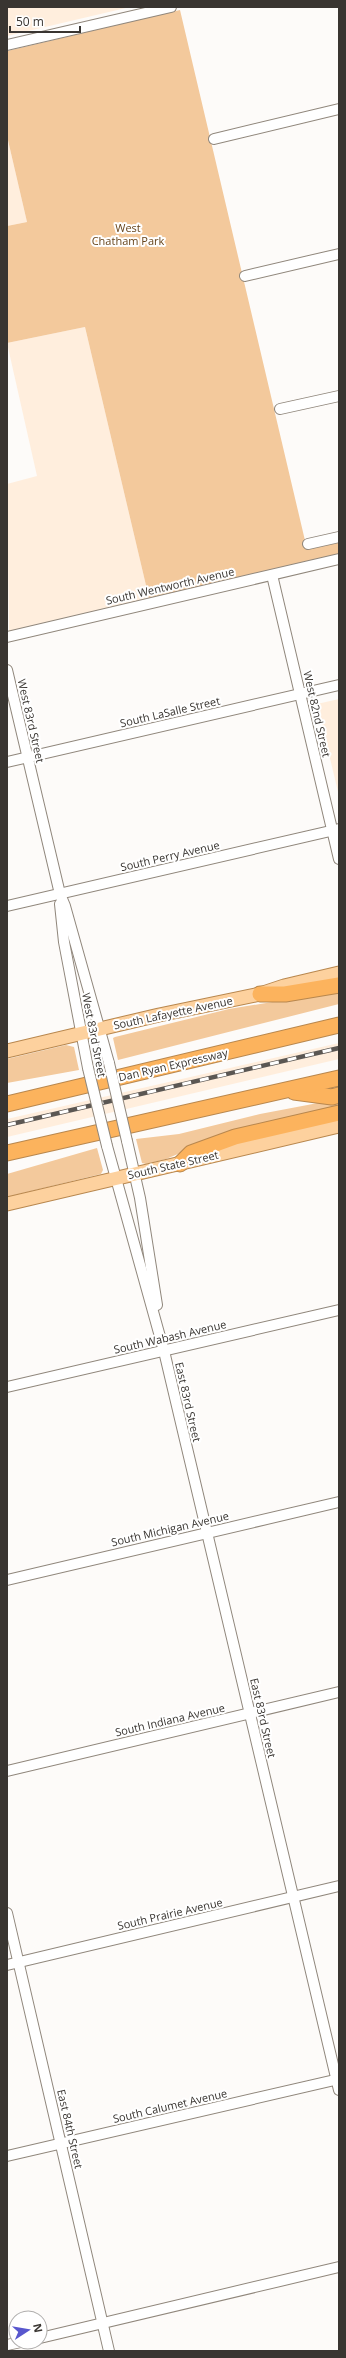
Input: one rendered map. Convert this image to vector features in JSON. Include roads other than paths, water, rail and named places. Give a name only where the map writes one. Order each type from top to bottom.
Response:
[{"type":"highway","points":[[260,994],[285,994],[339,985]]},
{"type":"highway","name":"Dan Ryan Expressway","points":[[7,1104],[339,1025]]},
{"type":"highway","points":[[7,1153],[339,1078]]},
{"type":"highway","points":[[283,1091],[332,1096],[339,1095]]},
{"type":"highway","points":[[180,1164],[191,1153],[235,1137],[339,1113]]},
{"type":"main road","name":"South Lafayette Avenue","points":[[7,1051],[101,1028],[260,994],[284,986],[339,973]]},
{"type":"main road","name":"South State Street","points":[[7,1204],[339,1126]]},
{"type":"street","points":[[7,45],[171,7]]},
{"type":"street","points":[[214,139],[339,109]]},
{"type":"street","points":[[245,276],[339,254]]},
{"type":"street","points":[[280,410],[339,396]]},
{"type":"street","points":[[308,544],[339,537]]},
{"type":"street","name":"South Wentworth Avenue","points":[[7,637],[339,559]]},
{"type":"street","name":"West 82nd Street","points":[[272,575],[300,694],[336,830],[339,859]]},
{"type":"street","name":"West 83rd Street","points":[[7,670],[60,894],[64,942],[81,1033],[106,1146],[115,1179]]},
{"type":"street","name":"South LaSalle Street","points":[[7,762],[339,685]]},
{"type":"street","name":"South Perry Avenue","points":[[7,906],[336,830]]},
{"type":"street","name":"West 83rd Street","points":[[60,894],[66,906],[101,1028],[135,1174]]},
{"type":"street","name":"East 83rd Street","points":[[135,1174],[164,1351]]},
{"type":"street","name":"East 83rd Street","points":[[115,1179],[164,1351],[293,1897],[338,2079],[339,2090]]},
{"type":"street","name":"South Wabash Avenue","points":[[7,1387],[339,1310]]},
{"type":"street","name":"South Michigan Avenue","points":[[7,1580],[339,1502]]},
{"type":"street","name":"South Indiana Avenue","points":[[7,1771],[339,1692]]},
{"type":"street","name":"South Prairie Avenue","points":[[7,1965],[339,1886]]},
{"type":"street","name":"East 84th Street","points":[[7,1913],[109,2351]]},
{"type":"street","name":"South Calumet Avenue","points":[[7,2156],[338,2079]]},
{"type":"street","points":[[48,2336],[339,2267]]},
{"type":"railway","points":[[7,1125],[339,1048]]},
{"type":"park label","name":"West Chatham Park","points":[[128,234]]}]
